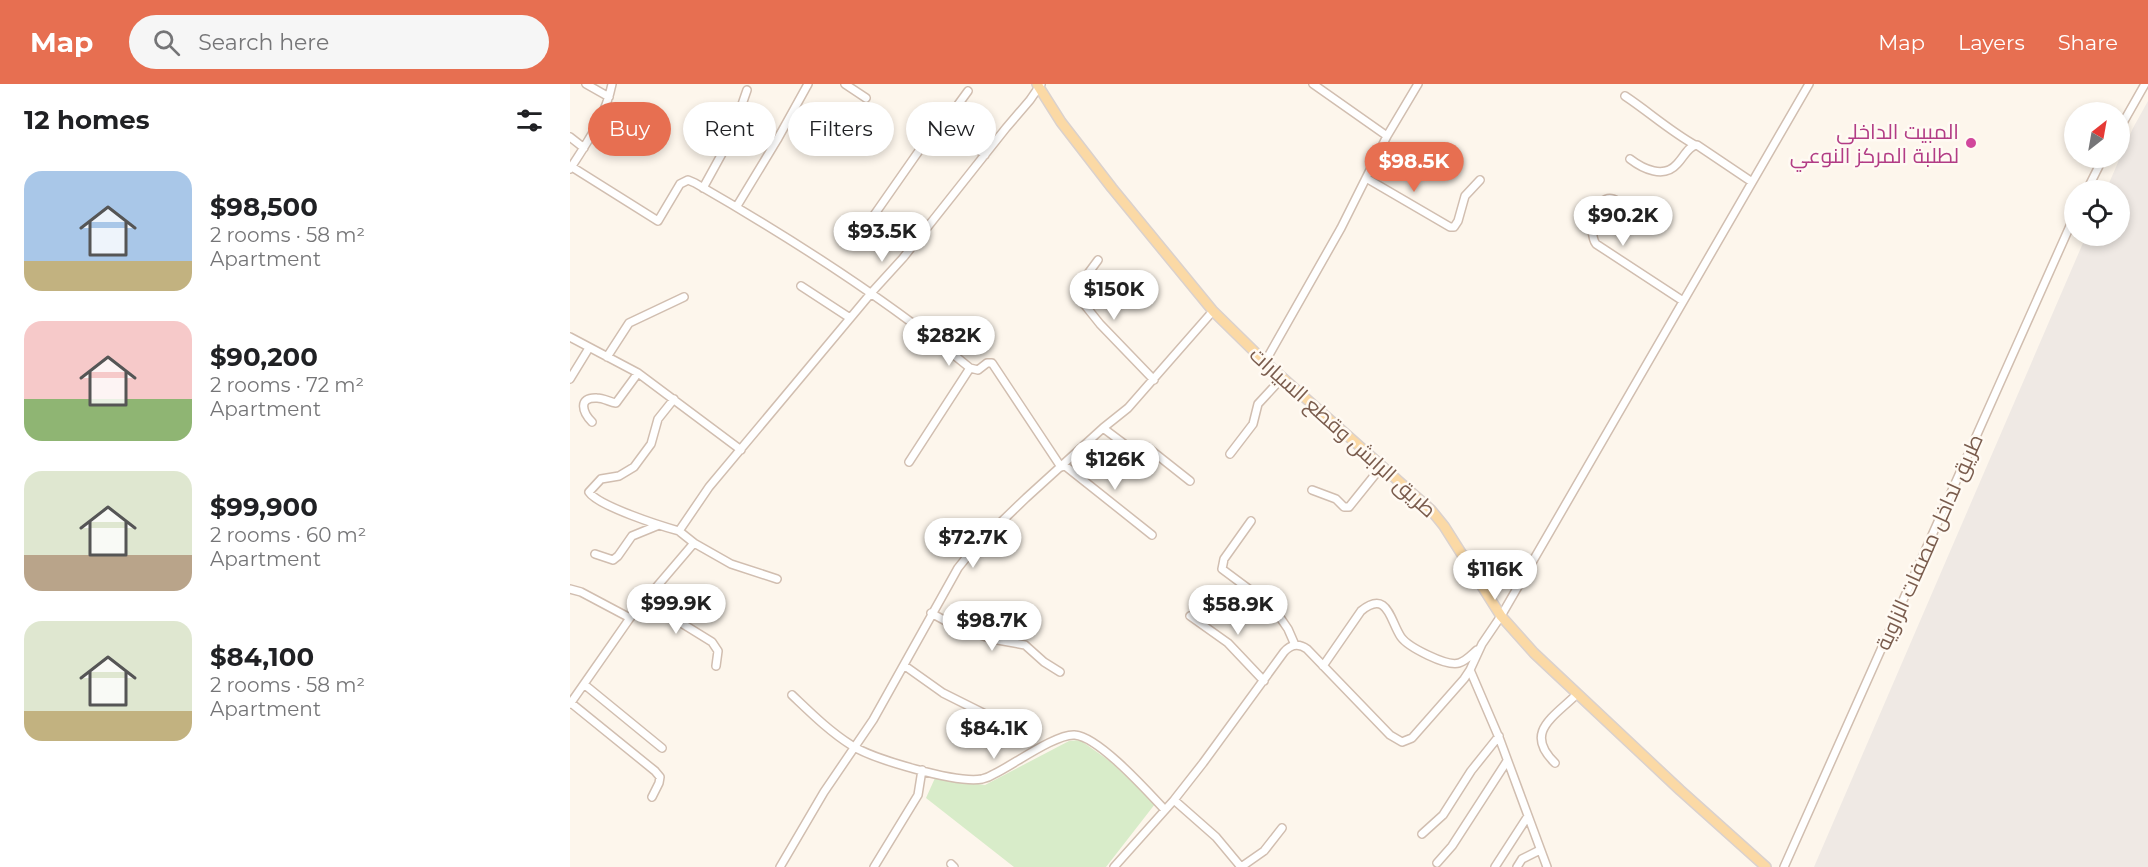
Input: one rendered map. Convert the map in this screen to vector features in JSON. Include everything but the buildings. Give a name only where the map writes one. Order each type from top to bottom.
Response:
[{"type":"main road","name":"طريق الرابش وقطع السيارات","points":[[1039,85],[1061,122],[1112,189],[1213,311],[1282,378],[1420,500],[1444,526],[1501,616],[1534,653],[1766,867]]},
{"type":"street","points":[[586,84],[609,97]]},
{"type":"street","points":[[612,84],[609,97],[592,135],[571,168],[658,221],[680,184],[688,180],[737,207],[872,292],[970,368],[978,370],[987,363],[992,363],[1062,466],[1152,535]]},
{"type":"street","points":[[737,207],[808,84]]},
{"type":"street","points":[[845,84],[867,98]]},
{"type":"street","points":[[1313,84],[1387,136]]},
{"type":"street","points":[[1265,362],[1341,228],[1387,136],[1418,84]]},
{"type":"street","points":[[1114,867],[1174,800],[1234,723],[1287,648],[1295,645],[1304,646],[1390,735],[1402,742],[1412,738],[1470,670],[1480,648],[1501,616],[1809,84]]},
{"type":"street","points":[[2130,110],[2145,84]]},
{"type":"street","points":[[996,141],[1039,85]]},
{"type":"street","points":[[703,188],[730,139],[747,90]]},
{"type":"street","points":[[960,102],[968,91]]},
{"type":"street","points":[[1625,96],[1653,114],[1674,132],[1752,182]]},
{"type":"street","points":[[570,137],[584,148]]},
{"type":"street","points":[[1630,159],[1650,170],[1668,171],[1675,167],[1695,145]]},
{"type":"street","points":[[865,228],[916,156]]},
{"type":"street","points":[[679,531],[708,487],[903,258],[984,156]]},
{"type":"street","points":[[1366,178],[1450,228],[1458,222],[1465,196],[1480,180]]},
{"type":"street","points":[[1645,220],[1616,200],[1607,199],[1603,201],[1593,218],[1592,236],[1596,244],[1683,301]]},
{"type":"street","name":"طريق لداخل مصفات الزاوية","points":[[1784,867],[2064,239]]},
{"type":"street","points":[[1098,260],[1078,287],[1076,294],[1100,324],[1154,380]]},
{"type":"street","points":[[801,286],[850,318]]},
{"type":"street","points":[[608,357],[629,323],[684,297]]},
{"type":"street","points":[[780,867],[824,792],[873,720],[958,568],[974,548],[1103,428],[1128,408],[1213,311]]},
{"type":"street","points":[[570,337],[638,373],[741,450]]},
{"type":"street","points":[[570,380],[589,348]]},
{"type":"street","points":[[909,462],[970,368]]},
{"type":"street","points":[[592,422],[585,414],[583,407],[585,403],[598,398],[616,403],[638,373]]},
{"type":"street","points":[[1230,454],[1253,424],[1258,404],[1282,378]]},
{"type":"street","points":[[674,399],[658,419],[651,444],[634,467],[619,476],[601,479],[589,492],[598,500],[679,531],[694,543],[731,564],[777,579]]},
{"type":"street","points":[[1103,428],[1127,446],[1147,447],[1190,481]]},
{"type":"street","points":[[1312,490],[1336,499],[1344,507],[1349,507],[1382,466]]},
{"type":"street","points":[[1251,521],[1224,560],[1222,569],[1273,608],[1288,629],[1295,645]]},
{"type":"street","points":[[595,554],[613,560],[632,536],[659,525]]},
{"type":"street","points":[[651,797],[660,777],[655,771],[571,703],[630,618],[694,543]]},
{"type":"street","points":[[570,589],[581,592],[630,618]]},
{"type":"street","points":[[644,600],[712,642],[718,651],[716,666]]},
{"type":"street","points":[[1323,666],[1361,611],[1376,604],[1388,610],[1402,638],[1408,644],[1448,664],[1458,664],[1464,661],[1480,648]]},
{"type":"street","points":[[931,613],[955,626],[992,639],[1025,645],[1044,662],[1060,672]]},
{"type":"street","points":[[1190,616],[1228,643],[1264,681]]},
{"type":"street","points":[[905,666],[943,693],[1009,726]]},
{"type":"street","points":[[1470,670],[1498,736],[1547,867]]},
{"type":"street","points":[[585,685],[662,748]]},
{"type":"street","points":[[1555,763],[1545,753],[1540,736],[1542,728],[1577,694]]},
{"type":"street","points":[[792,695],[829,730],[853,747],[885,760],[967,780],[982,779],[1061,736],[1074,734],[1084,737],[1098,746],[1165,810]]},
{"type":"street","points":[[1422,834],[1443,815],[1471,771],[1498,736]]},
{"type":"street","points":[[1437,863],[1452,846],[1507,760]]},
{"type":"street","points":[[874,867],[918,795],[922,770]]},
{"type":"street","points":[[1174,800],[1216,837],[1241,867],[1264,851],[1282,828]]},
{"type":"street","points":[[1495,867],[1528,816]]},
{"type":"street","points":[[1517,867],[1525,857],[1540,850]]},
{"type":"shaded area","points":[[2148,101],[2148,867],[1814,867],[2082,246],[2130,246],[2130,180],[2110,180],[2116,168],[2130,168],[2130,135]]},
{"type":"green space","points":[[1080,740],[1111,762],[1155,804],[1106,867],[1014,867],[926,798],[935,778],[985,785],[1069,741]]},
{"type":"place","name":"المبيت الداخلي لطلبة المركز النوعي","points":[[1971,143]]}]
